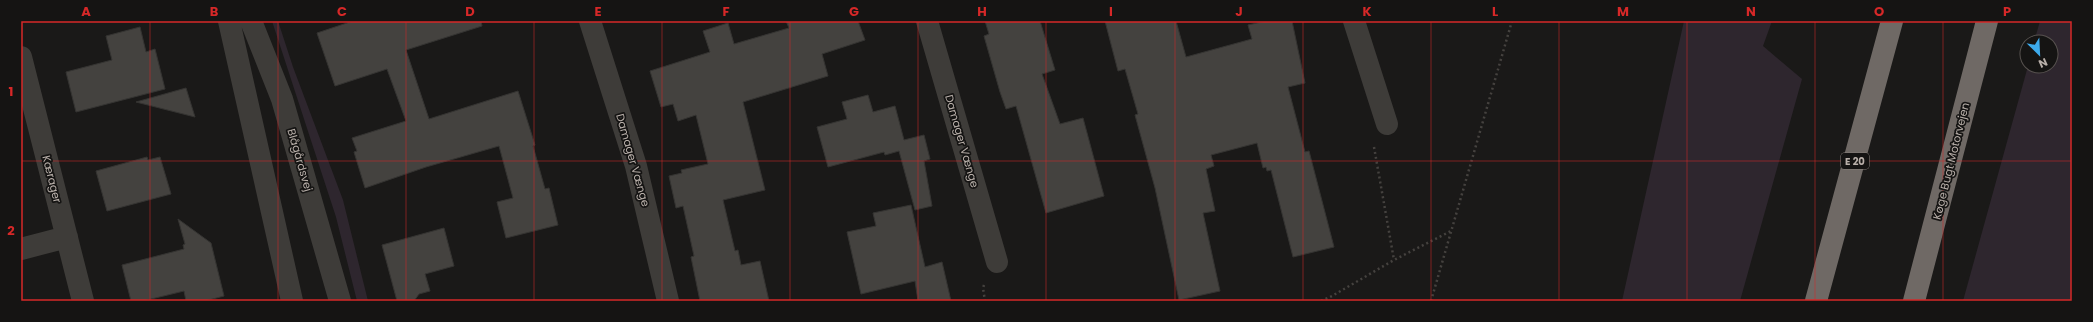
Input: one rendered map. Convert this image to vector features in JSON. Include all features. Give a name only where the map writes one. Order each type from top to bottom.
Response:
[{"type":"highway","name":"E 20","points":[[1816,301],[1892,21]]},
{"type":"highway","name":"Køge Bugt Motorvejen","points":[[1914,301],[1987,21]]},
{"type":"street","points":[[230,21],[292,301]]},
{"type":"street","name":"Blågårdsvej","points":[[251,21],[282,99],[340,301]]},
{"type":"street","name":"Damager Vænge","points":[[590,21],[636,166],[668,301]]},
{"type":"street","name":"Damager Vænge","points":[[927,21],[997,262]]},
{"type":"street","points":[[1354,21],[1386,124]]},
{"type":"street","name":"Kærager","points":[[21,58],[83,301]]},
{"type":"street","points":[[21,249],[66,236]]},
{"type":"path","points":[[1431,301],[1512,21]]},
{"type":"path","points":[[1386,124],[1373,139],[1394,260]]},
{"type":"path","points":[[1321,301],[1451,230]]},
{"type":"shaded area","points":[[272,21],[278,21],[293,67],[343,200],[368,301],[357,301],[336,217]]},
{"type":"shaded area","points":[[1684,21],[1772,21],[1763,46],[1802,79],[1740,301],[1622,301]]},
{"type":"shaded area","points":[[2040,21],[2072,21],[2072,301],[1963,301],[2026,74],[2059,74],[2059,34],[2036,34]]},
{"type":"building","points":[[353,21],[481,21],[482,26],[406,50],[429,119],[518,91],[535,145],[533,146],[545,189],[549,188],[558,225],[506,238],[497,202],[513,198],[499,146],[426,167],[365,188],[354,152],[357,151],[352,138],[406,121],[387,69],[335,86],[317,33]]},
{"type":"building","points":[[786,21],[858,21],[865,40],[822,54],[828,76],[743,102],[765,190],[723,200],[735,251],[738,250],[741,265],[760,261],[769,301],[700,301],[691,257],[694,256],[683,206],[676,208],[669,176],[682,173],[681,170],[708,164],[696,115],[678,121],[673,104],[661,107],[650,71],[710,52],[703,31],[728,23],[734,44],[789,28]]},
{"type":"building","points":[[985,21],[1040,21],[1055,70],[1042,74],[1060,124],[1083,118],[1104,196],[1046,213],[1016,106],[1006,109],[1000,92],[984,36],[989,34]]},
{"type":"building","points":[[1105,21],[1176,21],[1186,57],[1252,39],[1248,25],[1266,21],[1292,21],[1305,83],[1288,87],[1305,152],[1309,151],[1334,247],[1293,257],[1271,170],[1267,171],[1266,167],[1263,168],[1257,143],[1211,155],[1214,166],[1206,169],[1215,211],[1203,213],[1220,291],[1179,300],[1155,188],[1135,115],[1138,114],[1125,69],[1118,71]]},
{"type":"building","points":[[140,27],[146,52],[155,49],[165,89],[76,112],[66,72],[112,60],[106,36]]},
{"type":"building","points":[[186,88],[195,117],[136,102]]},
{"type":"building","points":[[868,95],[873,112],[895,106],[904,140],[924,135],[930,159],[924,161],[932,206],[915,210],[899,151],[885,155],[884,152],[828,167],[817,127],[847,119],[842,102]]},
{"type":"building","points":[[147,157],[148,160],[160,157],[171,194],[107,211],[96,171]]},
{"type":"building","points":[[911,205],[925,267],[942,262],[951,301],[918,301],[915,281],[861,294],[847,232],[876,226],[873,213]]},
{"type":"building","points":[[178,219],[211,243],[224,296],[205,301],[186,301],[184,291],[143,301],[131,301],[122,265],[184,249],[183,245],[185,244]]},
{"type":"building","points":[[444,228],[454,266],[425,274],[430,291],[419,294],[414,301],[397,301],[382,245]]}]
